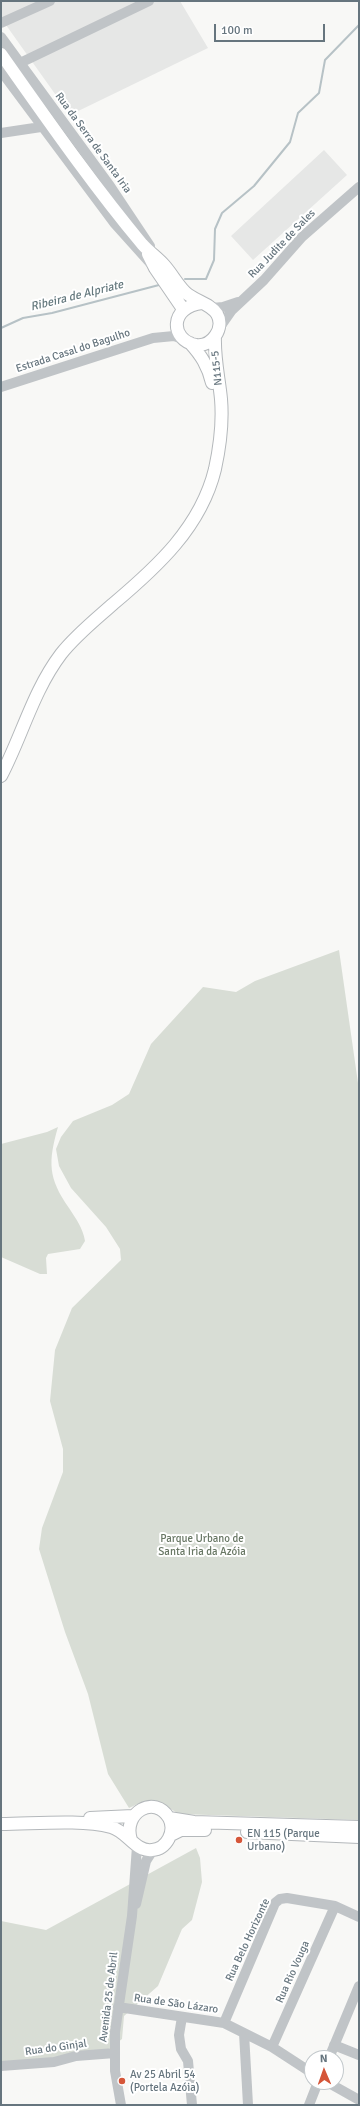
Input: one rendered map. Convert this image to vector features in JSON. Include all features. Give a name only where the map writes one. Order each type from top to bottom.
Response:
[{"type":"main road","points":[[1,54],[96,185],[159,266],[183,309]]},
{"type":"main road","points":[[159,266],[184,291],[207,306],[217,315],[217,333],[204,345],[187,341],[179,332],[177,320],[183,309],[191,304],[207,306]]},
{"type":"main road","name":"N115-5","points":[[217,333],[215,362],[218,401]]},
{"type":"main road","name":"N115-5","points":[[187,341],[200,354],[207,366],[218,401]]},
{"type":"main road","points":[[1,762],[34,685],[57,650],[70,634],[150,563],[170,543],[185,522],[201,491],[208,469],[216,425],[218,401]]},
{"type":"main road","points":[[1,776],[39,689],[62,653],[92,623],[155,568],[174,547],[197,515],[215,470],[221,427],[218,401]]},
{"type":"main road","points":[[1,1824],[78,1823],[102,1825],[121,1831],[134,1843],[144,1850],[153,1850],[161,1848],[171,1835],[172,1826],[169,1818],[156,1808],[139,1810],[133,1816],[129,1824],[129,1832],[134,1843]]},
{"type":"main road","points":[[1,1818],[133,1816]]},
{"type":"main road","points":[[169,1818],[194,1822],[359,1827]]},
{"type":"main road","points":[[171,1835],[182,1830],[193,1829],[359,1837]]},
{"type":"street","points":[[1,23],[50,1]]},
{"type":"street","points":[[20,63],[149,1]]},
{"type":"street","name":"Rua da Serra de Santa Iria","points":[[1,36],[110,186],[159,266]]},
{"type":"street","points":[[1,71],[41,127],[115,224],[159,266]]},
{"type":"street","points":[[1,133],[41,127]]},
{"type":"street","name":"Rua Judite de Sales","points":[[217,333],[240,302],[264,280],[302,237],[359,187]]},
{"type":"street","name":"Rua Judite de Sales","points":[[207,306],[223,307],[240,302]]},
{"type":"street","name":"Estrada Casal do Bagulho","points":[[1,387],[153,338],[164,332],[177,320]]},
{"type":"street","name":"Estrada Casal do Bagulho","points":[[153,338],[174,336],[187,341]]},
{"type":"street","name":"Avenida 25 de Abril","points":[[121,2105],[115,2070],[115,2053],[118,2007],[132,1916],[134,1843]]},
{"type":"street","name":"Avenida 25 de Abril","points":[[132,1916],[146,1861],[153,1850]]},
{"type":"street","name":"Rua Belo Horizonte","points":[[224,2023],[276,1903],[287,1898],[335,1906],[359,1917]]},
{"type":"street","name":"Rua Rio Vouga","points":[[272,2047],[335,1906]]},
{"type":"street","points":[[332,2050],[358,1992]]},
{"type":"street","name":"Rua de São Lázaro","points":[[118,2007],[224,2023],[272,2047],[304,2068]]},
{"type":"street","points":[[182,2017],[179,2035],[181,2049],[188,2061],[192,2105]]},
{"type":"street","points":[[244,2033],[248,2105]]},
{"type":"street","points":[[334,2046],[359,2056]]},
{"type":"street","name":"Rua do Ginjal","points":[[1,2066],[54,2062],[76,2056],[115,2053]]},
{"type":"street","points":[[308,2105],[315,2090]]},
{"type":"street","points":[[342,2090],[359,2100]]},
{"type":"shaded area","points":[[1,1],[180,1],[208,48],[70,115],[1,18]]},
{"type":"shaded area","points":[[324,150],[347,175],[253,260],[231,236]]},
{"type":"green space","name":"Parque Urbano de Santa Iria da Azóia","points":[[339,950],[359,1090],[359,1820],[179,1814],[155,1800],[145,1801],[129,1808],[108,1774],[88,1694],[65,1632],[39,1549],[42,1528],[63,1472],[63,1449],[50,1401],[55,1350],[72,1308],[121,1260],[120,1249],[106,1227],[71,1188],[59,1166],[56,1149],[61,1137],[73,1121],[112,1105],[129,1094],[151,1044],[203,987],[236,992],[255,981]]},
{"type":"green space","points":[[58,1127],[52,1160],[54,1178],[57,1188],[81,1228],[85,1241],[80,1249],[48,1254],[46,1258],[47,1274],[40,1274],[1,1257],[1,1144],[47,1132]]},
{"type":"green space","points":[[196,1848],[200,1858],[202,1882],[192,1920],[182,1929],[158,1986],[124,2016],[122,2039],[108,2050],[55,2060],[1,2064],[1,1921],[46,1930]]},
{"type":"waterway","name":"Ribeira de Alpriate","points":[[185,279],[206,279],[214,260],[215,229],[222,213],[254,186],[290,142],[298,113],[319,93],[325,60],[359,25]]},
{"type":"waterway","name":"Ribeira de Alpriate","points":[[1,328],[23,318],[52,313],[159,285]]},
{"type":"place","name":"EN 115 (Parque Urbano)","points":[[239,1840]]},
{"type":"place","name":"Av 25 Abril 54 (Portela Azóia)","points":[[122,2081]]}]
